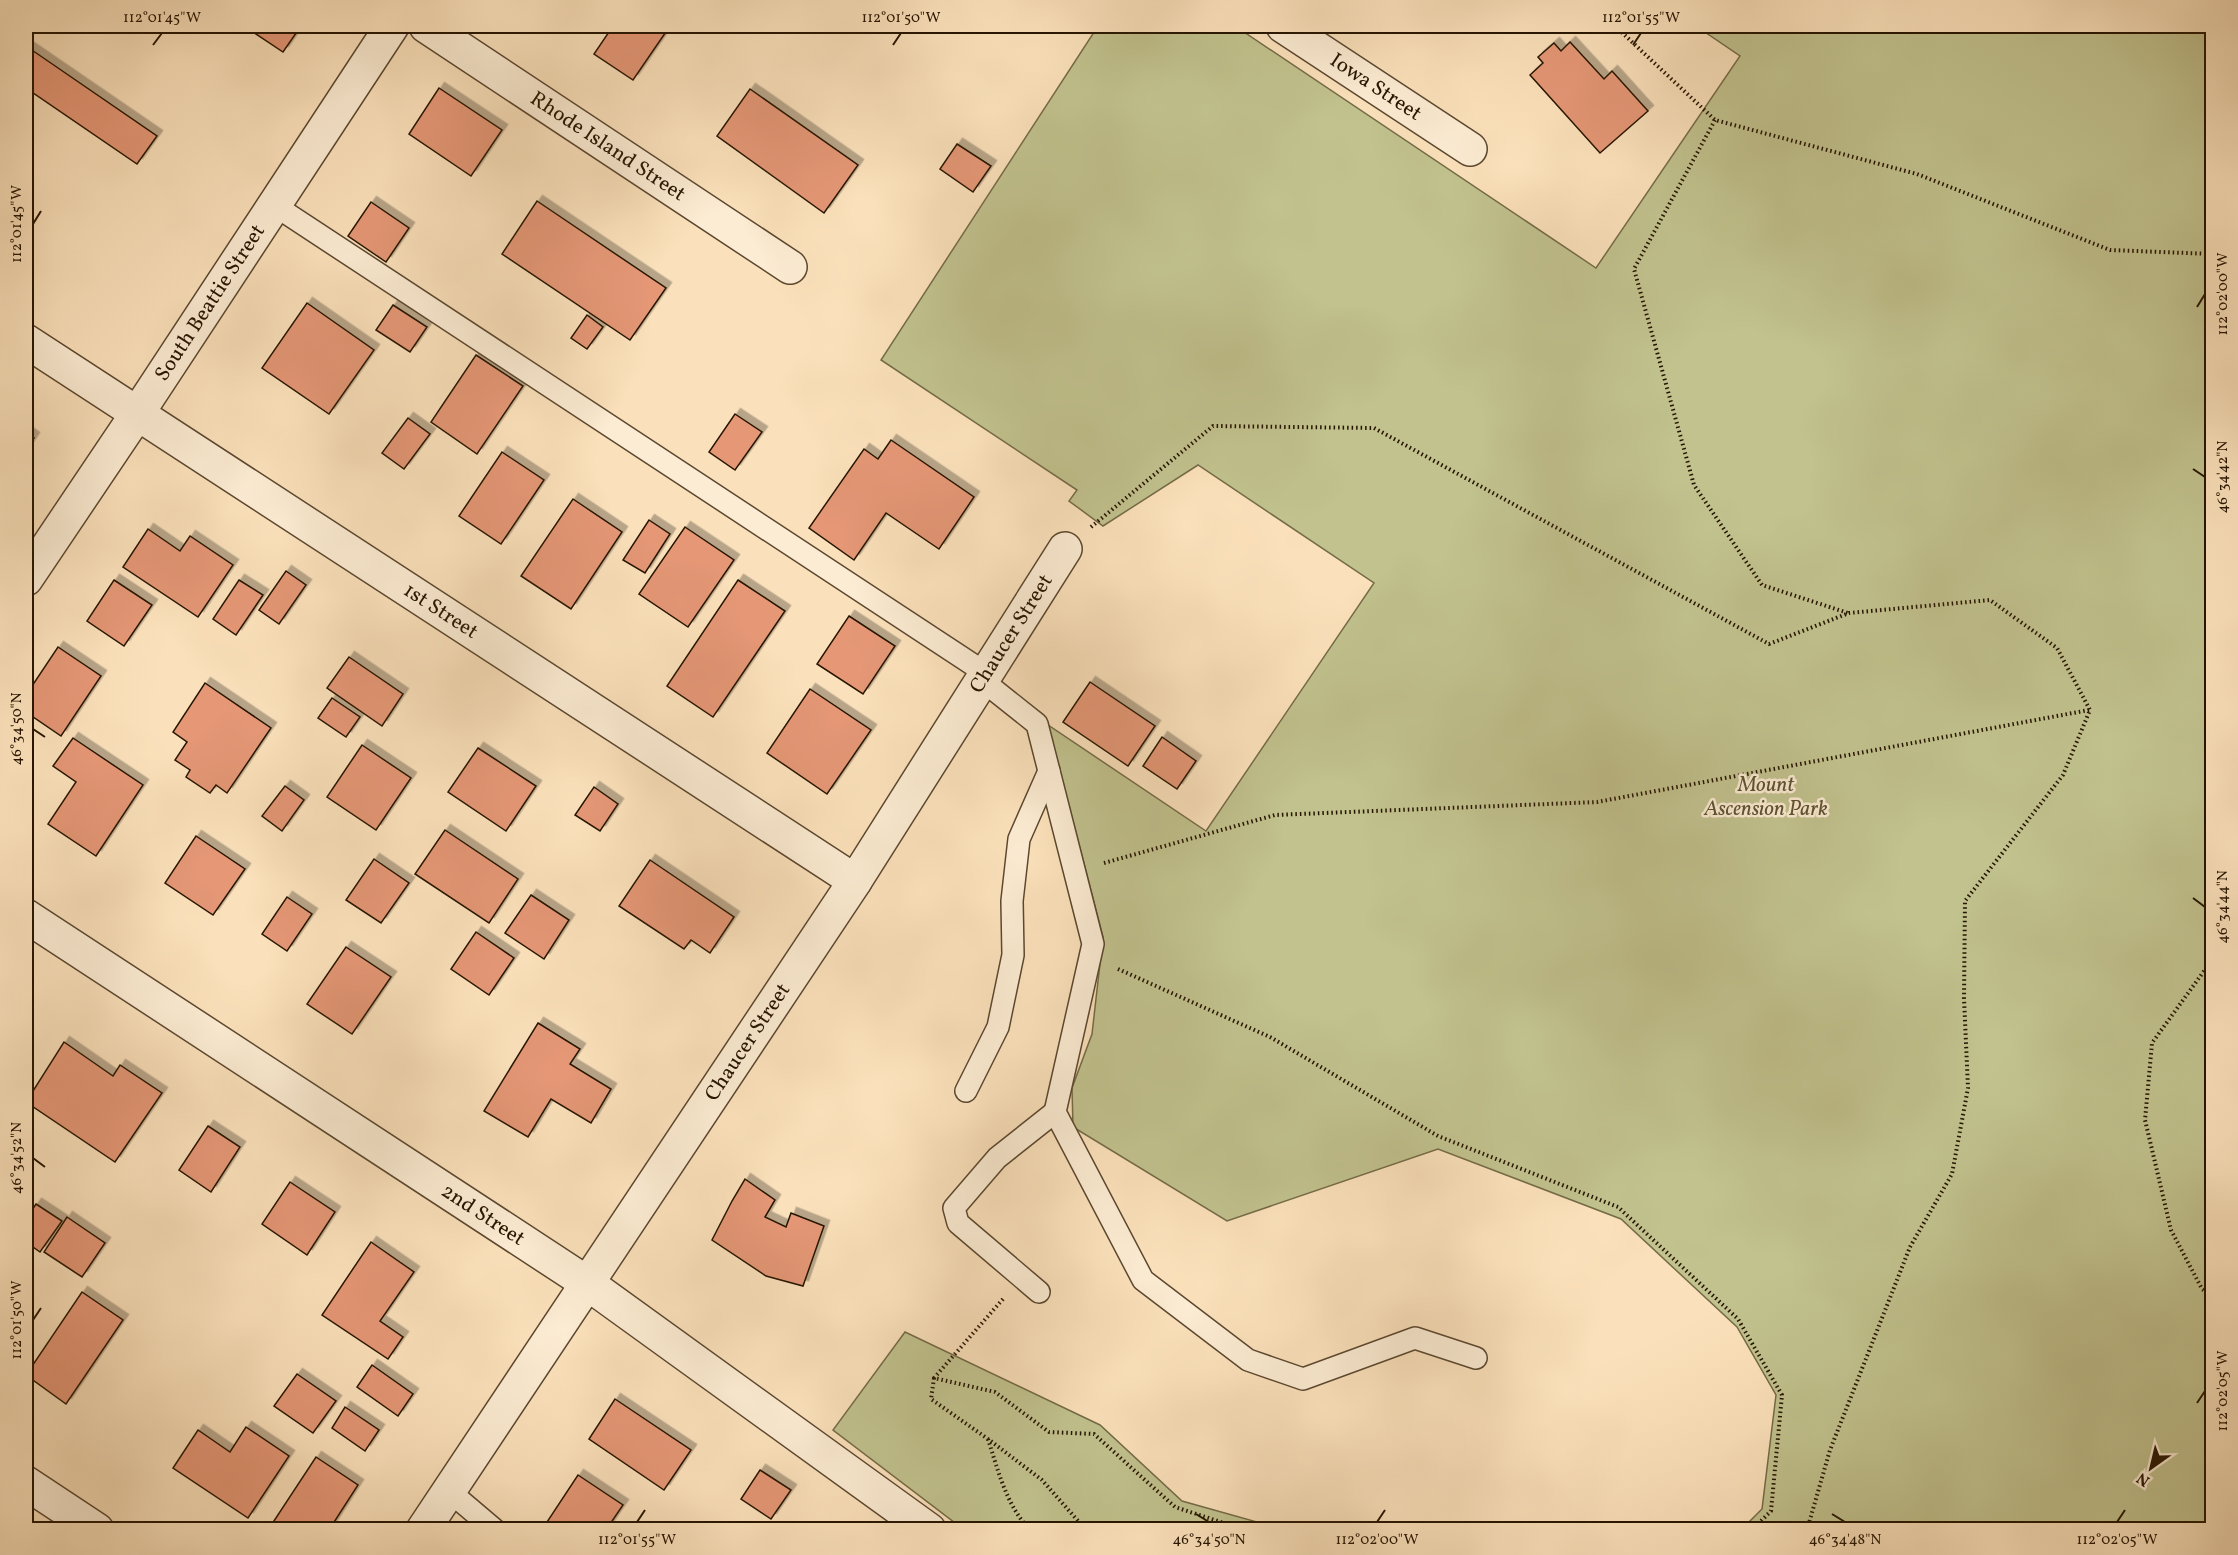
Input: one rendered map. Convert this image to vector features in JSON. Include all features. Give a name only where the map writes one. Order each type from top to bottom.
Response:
[{"type":"street","name":"South Beattie Street","points":[[26,579],[392,26]]},
{"type":"street","name":"Rhode Island Street","points":[[426,26],[790,267]]},
{"type":"street","name":"Iowa Street","points":[[1283,26],[1470,149]]},
{"type":"street","name":"1st Street","points":[[26,341],[855,881]]},
{"type":"street","name":"Chaucer Street","points":[[423,1530],[855,881],[1065,549]]},
{"type":"street","name":"2nd Street","points":[[26,916],[586,1283],[929,1530]]},
{"type":"street","points":[[26,1483],[97,1530]]},
{"type":"lane","points":[[274,205],[985,678],[1037,724],[1093,944],[1054,1112],[997,1158],[954,1208],[958,1223],[1039,1292]]},
{"type":"lane","points":[[966,1091],[998,1027],[1013,955],[1012,901],[1019,839],[1049,771]]},
{"type":"lane","points":[[1054,1112],[1143,1280],[1248,1360],[1303,1379],[1415,1338],[1476,1358]]},
{"type":"lane","points":[[449,1491],[495,1530]]},
{"type":"path","points":[[1616,26],[1715,120],[1917,174],[2110,250],[2212,254]]},
{"type":"path","points":[[1715,120],[1634,269],[1694,485],[1762,585],[1849,613]]},
{"type":"path","points":[[1065,549],[1213,426],[1374,428],[1769,644],[1849,613],[1990,600],[2057,648],[2090,710]]},
{"type":"path","points":[[1074,871],[1275,815],[1597,802],[2090,710]]},
{"type":"path","points":[[1807,1530],[1830,1450],[1910,1247],[1952,1174],[1968,1088],[1964,998],[1965,901],[2063,775],[2090,710]]},
{"type":"path","points":[[1090,956],[1270,1037],[1438,1136],[1618,1207],[1738,1319],[1782,1395],[1771,1511],[1752,1530]]},
{"type":"path","points":[[2212,960],[2152,1043],[2145,1120],[2171,1230],[2202,1289],[2212,1296]]},
{"type":"path","points":[[1022,1278],[934,1378],[931,1399],[1042,1480],[1086,1530]]},
{"type":"path","points":[[934,1378],[995,1392],[1049,1432],[1094,1434],[1175,1507],[1245,1530]]},
{"type":"path","points":[[988,1439],[1000,1478],[1018,1517],[1030,1530]]},
{"type":"green space","name":"Mount Ascension Park","points":[[1098,26],[1235,26],[1596,268],[1740,56],[1696,26],[2212,26],[2212,1529],[1742,1529],[1762,1509],[1776,1395],[1737,1327],[1621,1219],[1438,1149],[1227,1221],[1073,1127],[1072,1088],[1092,1034],[1103,937],[1048,725],[1206,831],[1374,583],[1198,465],[1103,526],[1069,501],[1077,490],[881,360]]},
{"type":"green space","points":[[905,1332],[1100,1425],[1182,1501],[1282,1529],[963,1529],[833,1430]]},
{"type":"building","points":[[244,26],[301,26],[283,52]]},
{"type":"building","points":[[613,26],[670,26],[633,80],[594,54]]},
{"type":"building","points":[[1570,42],[1604,79],[1612,71],[1648,111],[1600,153],[1530,75],[1543,63],[1538,57],[1554,43],[1561,51]]},
{"type":"building","points":[[26,46],[157,136],[137,164],[26,88]]},
{"type":"building","points":[[439,88],[502,130],[471,176],[409,134]]},
{"type":"building","points":[[750,89],[858,165],[824,213],[717,136]]},
{"type":"building","points":[[957,144],[991,166],[973,192],[940,169]]},
{"type":"building","points":[[537,201],[666,288],[630,340],[502,254]]},
{"type":"building","points":[[371,202],[409,228],[386,262],[348,236]]},
{"type":"building","points":[[307,303],[374,350],[329,414],[262,368]]},
{"type":"building","points":[[393,305],[427,327],[410,352],[376,330]]},
{"type":"building","points":[[587,315],[603,327],[587,349],[571,338]]},
{"type":"building","points":[[476,355],[523,386],[477,454],[431,422]]},
{"type":"building","points":[[735,414],[762,432],[735,470],[709,452]]},
{"type":"building","points":[[408,418],[430,434],[404,469],[382,453]]},
{"type":"building","points":[[26,432],[34,438],[26,450]]},
{"type":"building","points":[[891,440],[974,497],[939,549],[886,513],[854,560],[809,528],[864,449],[878,459]]},
{"type":"building","points":[[502,452],[544,480],[501,544],[459,516]]},
{"type":"building","points":[[573,499],[622,532],[571,609],[521,576]]},
{"type":"building","points":[[649,520],[670,534],[645,573],[623,560]]},
{"type":"building","points":[[685,527],[734,560],[688,627],[639,594]]},
{"type":"building","points":[[148,529],[180,551],[190,536],[233,565],[198,617],[123,567]]},
{"type":"building","points":[[286,571],[306,585],[279,624],[259,610]]},
{"type":"building","points":[[114,580],[152,605],[124,646],[87,621]]},
{"type":"building","points":[[239,580],[263,595],[236,635],[213,619]]},
{"type":"building","points":[[738,580],[785,611],[713,717],[667,686]]},
{"type":"building","points":[[849,616],[895,646],[863,694],[817,664]]},
{"type":"building","points":[[58,647],[101,676],[61,736],[26,712],[26,695]]},
{"type":"building","points":[[349,657],[403,694],[382,726],[327,688]]},
{"type":"building","points":[[1090,682],[1155,726],[1128,766],[1063,722]]},
{"type":"building","points":[[205,683],[271,728],[227,793],[216,785],[210,793],[186,777],[190,770],[175,760],[187,742],[173,732]]},
{"type":"building","points":[[810,689],[871,730],[827,794],[767,753]]},
{"type":"building","points":[[332,698],[360,717],[346,737],[318,718]]},
{"type":"building","points":[[1162,737],[1196,761],[1177,789],[1143,766]]},
{"type":"building","points":[[73,738],[143,785],[96,856],[48,824],[76,782],[53,766]]},
{"type":"building","points":[[362,745],[411,778],[376,830],[327,797]]},
{"type":"building","points":[[478,748],[536,786],[506,831],[448,792]]},
{"type":"building","points":[[285,786],[304,800],[282,831],[262,816]]},
{"type":"building","points":[[594,787],[618,804],[600,831],[575,815]]},
{"type":"building","points":[[445,830],[518,879],[489,923],[415,874]]},
{"type":"building","points":[[196,836],[245,869],[213,915],[165,883]]},
{"type":"building","points":[[374,859],[409,883],[381,923],[346,900]]},
{"type":"building","points":[[650,860],[734,917],[710,953],[691,940],[684,949],[619,906]]},
{"type":"building","points":[[531,895],[569,920],[544,959],[505,933]]},
{"type":"building","points":[[287,897],[312,914],[287,951],[262,934]]},
{"type":"building","points":[[476,932],[514,958],[489,995],[451,969]]},
{"type":"building","points":[[346,947],[391,977],[352,1034],[307,1004]]},
{"type":"building","points":[[538,1023],[580,1049],[570,1064],[611,1089],[591,1123],[551,1099],[528,1137],[484,1111]]},
{"type":"building","points":[[64,1042],[113,1076],[120,1065],[162,1093],[115,1162],[26,1102]]},
{"type":"building","points":[[208,1126],[240,1147],[211,1192],[179,1170]]},
{"type":"building","points":[[745,1179],[775,1200],[765,1217],[786,1227],[791,1213],[824,1226],[803,1286],[766,1276],[712,1240]]},
{"type":"building","points":[[290,1182],[335,1212],[307,1255],[262,1224]]},
{"type":"building","points":[[36,1204],[62,1221],[40,1252],[26,1242],[26,1219]]},
{"type":"building","points":[[67,1217],[105,1243],[82,1277],[44,1252]]},
{"type":"building","points":[[371,1242],[414,1272],[380,1321],[403,1337],[388,1359],[322,1315]]},
{"type":"building","points":[[82,1292],[123,1320],[66,1404],[26,1375]]},
{"type":"building","points":[[372,1365],[413,1394],[398,1416],[357,1387]]},
{"type":"building","points":[[297,1374],[336,1401],[313,1433],[274,1406]]},
{"type":"building","points":[[615,1399],[691,1450],[664,1490],[589,1439]]},
{"type":"building","points":[[345,1407],[379,1430],[365,1451],[332,1428]]},
{"type":"building","points":[[246,1427],[289,1456],[248,1518],[173,1468],[198,1430],[230,1452]]},
{"type":"building","points":[[316,1457],[358,1485],[329,1530],[268,1530]]},
{"type":"building","points":[[760,1470],[791,1490],[771,1519],[741,1499]]},
{"type":"building","points":[[578,1475],[623,1505],[606,1530],[558,1530],[547,1522]]}]
